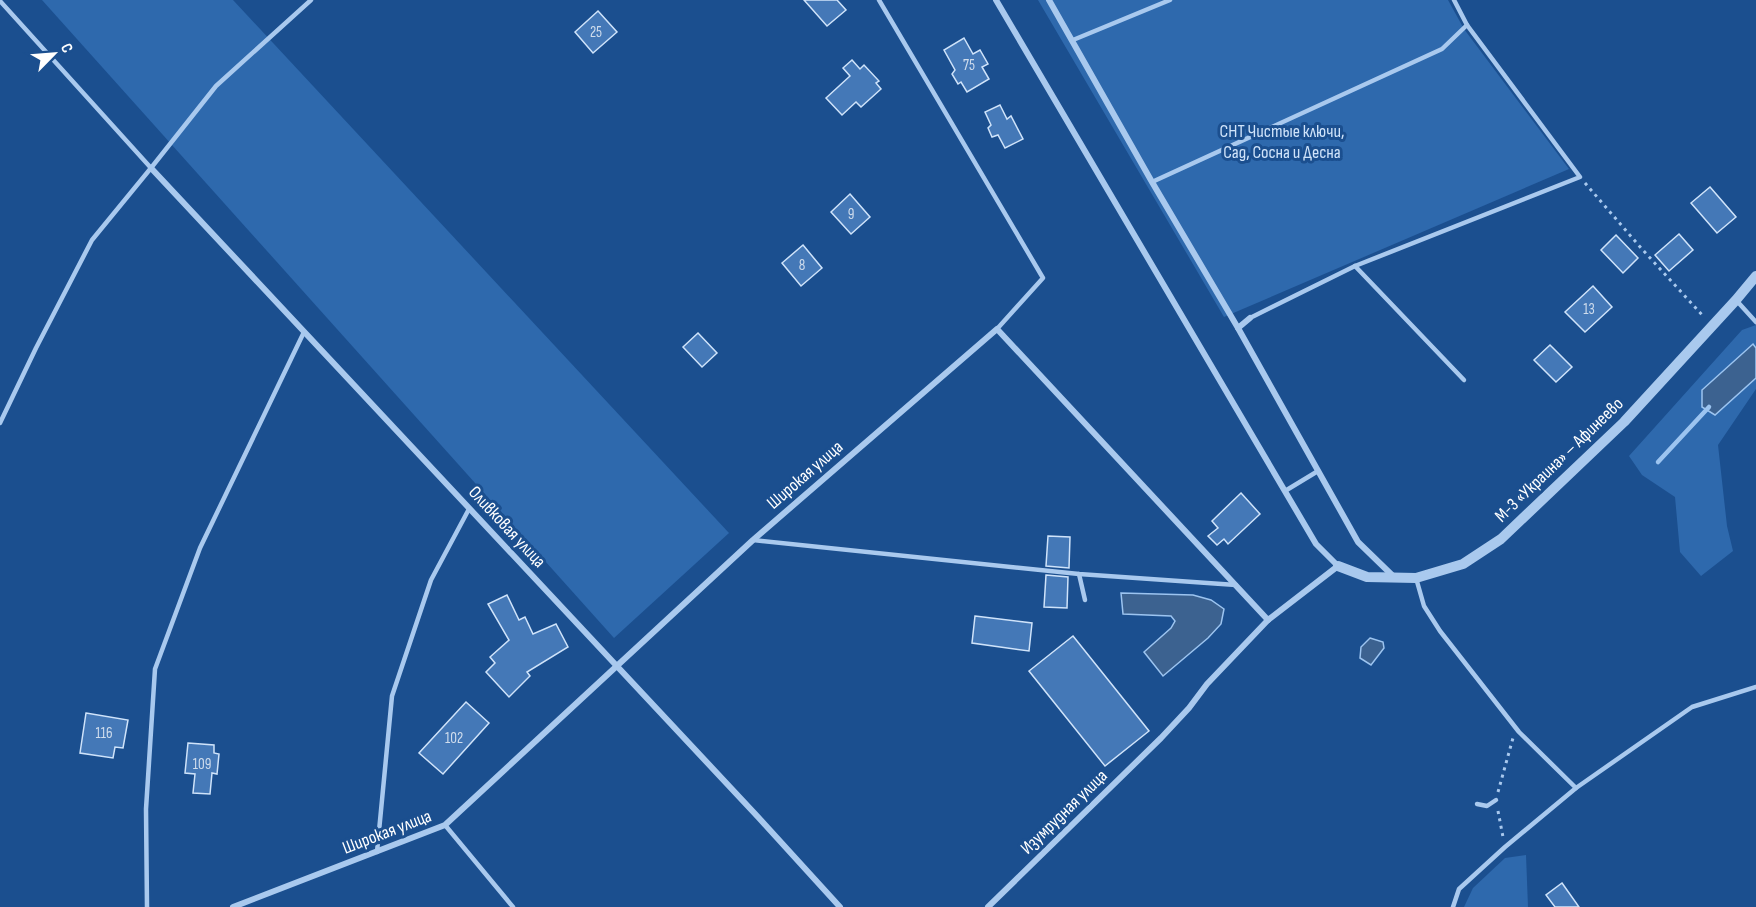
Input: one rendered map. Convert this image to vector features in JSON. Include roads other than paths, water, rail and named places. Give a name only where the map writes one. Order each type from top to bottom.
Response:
[{"type":"street","points":[[996,0],[1316,544],[1338,566],[1268,620],[997,329]]},
{"type":"street","points":[[1049,0],[1152,182],[1239,328],[1358,542],[1396,578]]},
{"type":"street","name":"Оливковая улица","points":[[151,168],[840,907]]},
{"type":"street","name":"М-3 «Украина» – Афинеево","points":[[1338,566],[1367,577],[1416,578],[1464,564],[1501,539],[1624,423],[1756,276]]},
{"type":"street","points":[[1239,328],[1250,318]]},
{"type":"street","name":"Широкая улица","points":[[234,907],[445,825],[753,540],[997,329]]},
{"type":"street","name":"Изумрудная улица","points":[[988,907],[1161,738],[1189,708],[1207,684],[1268,620]]},
{"type":"lane","points":[[0,423],[92,240],[216,86],[311,0]]},
{"type":"lane","points":[[879,0],[1043,278],[997,329]]},
{"type":"lane","points":[[1073,40],[1170,0]]},
{"type":"lane","points":[[1250,318],[1355,266],[1580,177],[1467,25],[1454,0]]},
{"type":"lane","points":[[0,1],[151,168]]},
{"type":"lane","points":[[1152,182],[1442,49],[1467,25]]},
{"type":"lane","points":[[1355,266],[1464,380]]},
{"type":"lane","points":[[1736,300],[1756,322]]},
{"type":"lane","points":[[147,907],[146,809],[155,669],[200,548],[304,332]]},
{"type":"lane","points":[[1285,491],[1318,471]]},
{"type":"lane","points":[[377,852],[392,696],[431,580],[469,509]]},
{"type":"lane","points":[[753,540],[1079,574],[1236,585]]},
{"type":"lane","points":[[1079,574],[1084,600]]},
{"type":"lane","points":[[1416,578],[1424,606],[1440,632],[1516,728],[1576,788]]},
{"type":"lane","points":[[1453,907],[1459,889],[1504,847],[1576,788],[1692,707],[1756,687]]},
{"type":"lane","points":[[1477,804],[1487,806],[1496,800]]},
{"type":"lane","points":[[445,825],[513,907]]},
{"type":"waterway","points":[[1658,462],[1709,407]]},
{"type":"park label","name":"СНТ Чистые ключи, Сад, Сосна и Десна","points":[[1282,141]]}]
